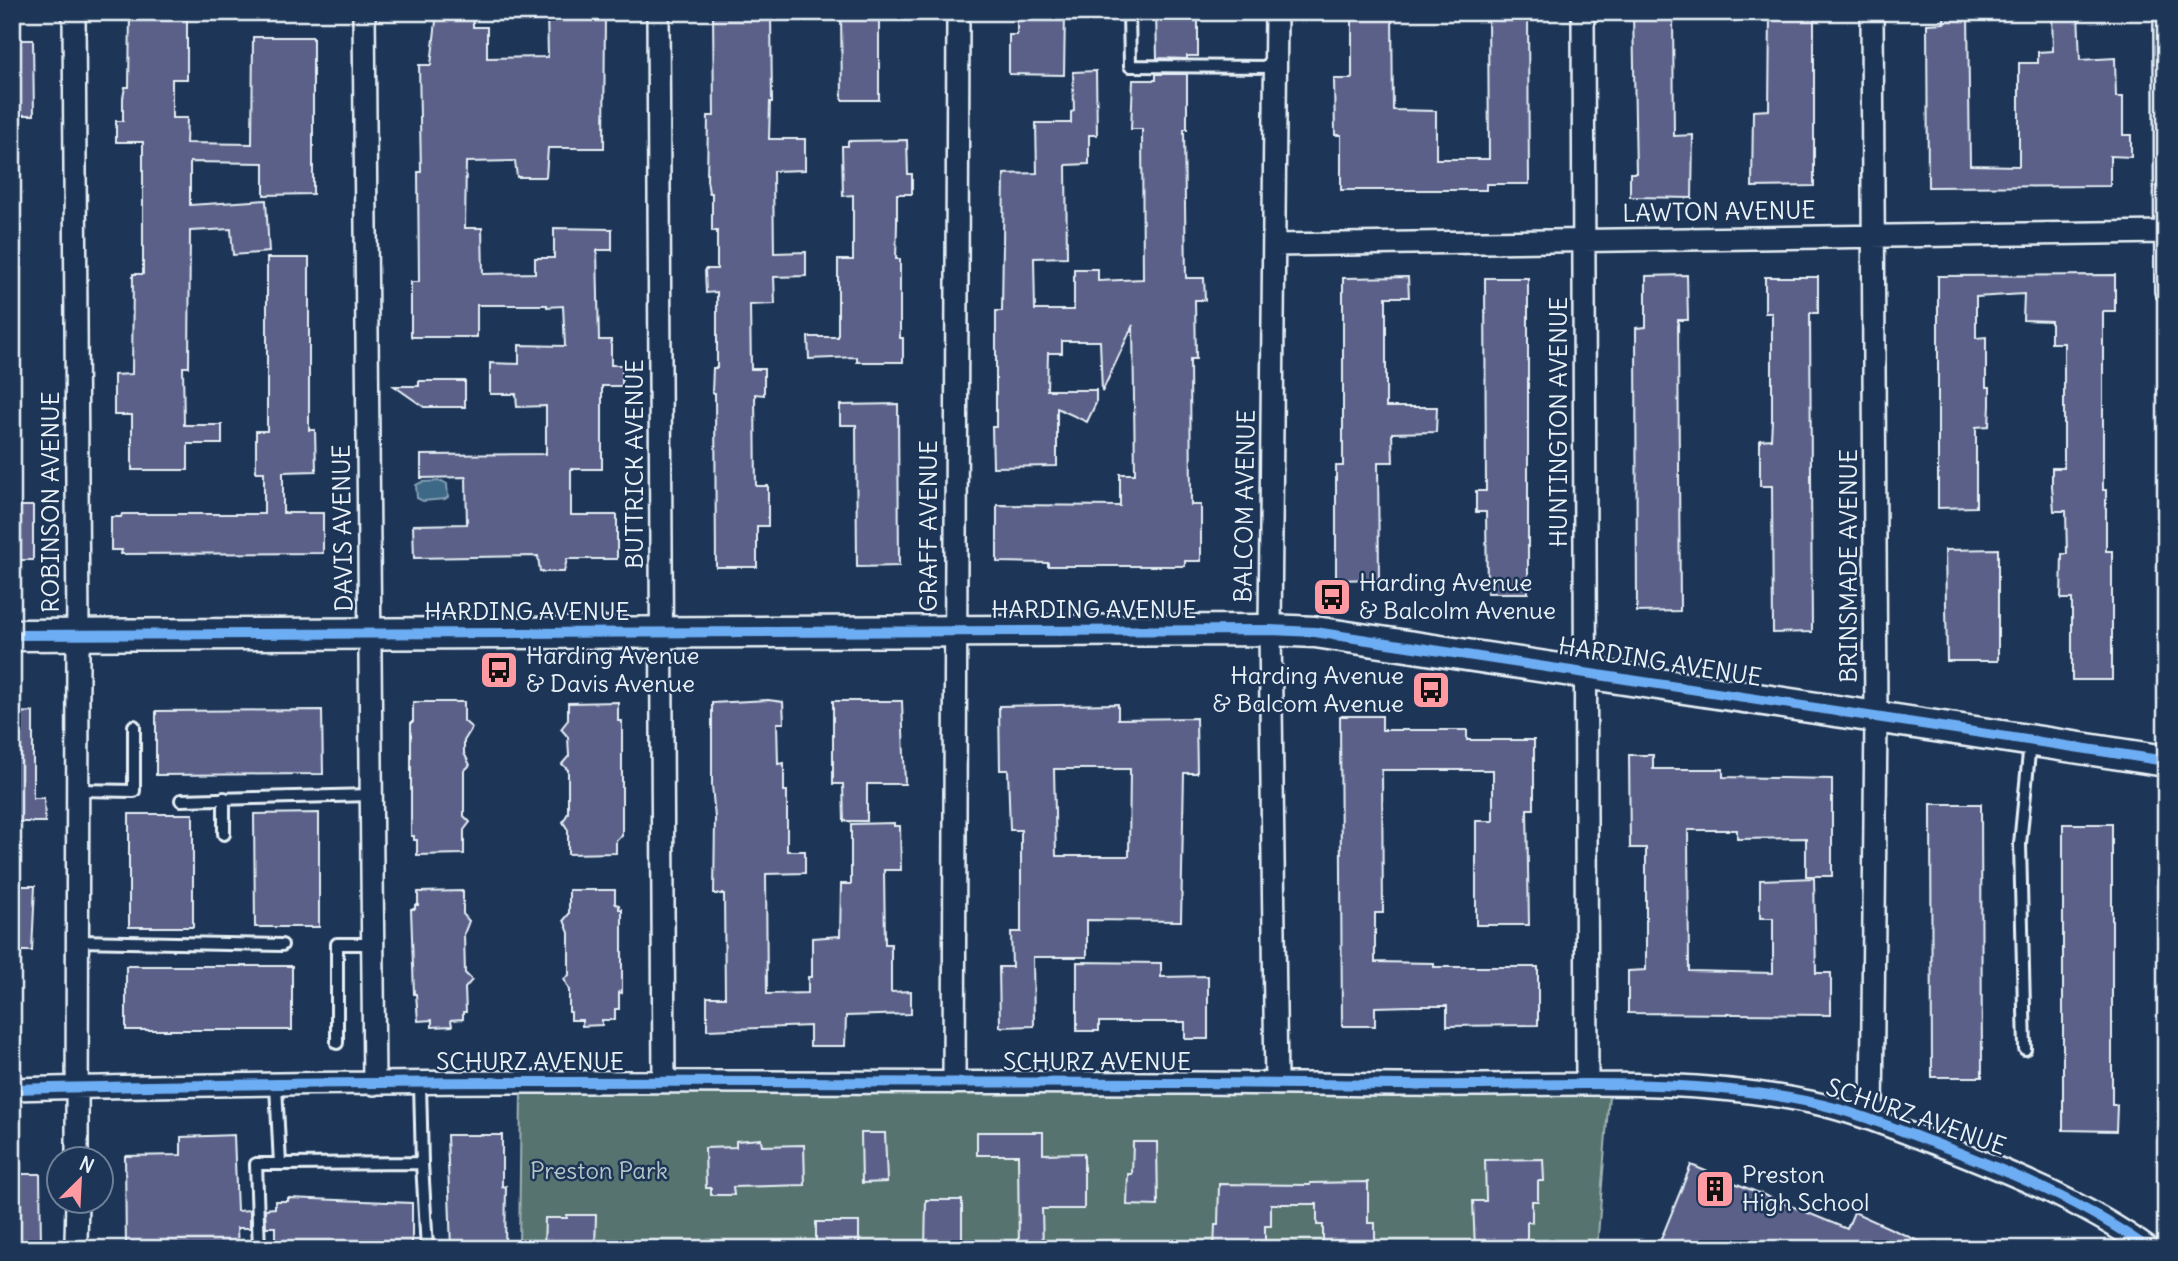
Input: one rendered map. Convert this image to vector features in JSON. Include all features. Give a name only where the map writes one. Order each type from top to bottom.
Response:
[{"type":"street","name":"ROBINSON AVENUE","points":[[74,12],[78,634],[77,1146]]},
{"type":"street","name":"DAVIS AVENUE","points":[[364,12],[374,1084]]},
{"type":"street","name":"BUTTRICK AVENUE","points":[[658,12],[664,1082]]},
{"type":"street","name":"GRAFF AVENUE","points":[[954,1083],[958,12]]},
{"type":"street","name":"BALCOM AVENUE","points":[[1276,12],[1270,630],[1276,1083]]},
{"type":"street","name":"HUNTINGTON AVENUE","points":[[1583,12],[1587,1084]]},
{"type":"street","name":"BRINSMADE AVENUE","points":[[1872,12],[1876,716],[1872,1119]]},
{"type":"street","points":[[2165,12],[2166,291]]},
{"type":"street","name":"LAWTON AVENUE","points":[[1274,245],[2166,232]]},
{"type":"street","name":"HARDING AVENUE","points":[[12,635],[1270,630],[1330,633],[2166,761]]},
{"type":"street","name":"SCHURZ AVENUE","points":[[12,1089],[664,1082],[1276,1083],[1413,1086],[1587,1084],[1731,1090],[1810,1102],[1872,1119],[2019,1175],[2130,1235],[2149,1249]]},
{"type":"street","points":[[76,1241],[77,1216]]},
{"type":"lane","points":[[1129,12],[1130,66],[1275,67]]},
{"type":"lane","points":[[78,790],[134,791],[134,726]]},
{"type":"lane","points":[[2025,1049],[2020,845],[2030,740]]},
{"type":"lane","points":[[181,800],[372,795]]},
{"type":"lane","points":[[224,799],[224,834]]},
{"type":"lane","points":[[78,941],[282,945]]},
{"type":"lane","points":[[337,1043],[337,944],[373,944]]},
{"type":"lane","points":[[420,1084],[427,1249]]},
{"type":"lane","points":[[276,1086],[280,1164]]},
{"type":"lane","points":[[259,1249],[256,1164],[422,1163]]},
{"type":"green space","name":"Preston Park","points":[[521,1091],[1609,1095],[1597,1249],[519,1249]]},
{"type":"water","points":[[442,481],[447,484],[448,497],[423,501],[417,498],[416,485]]},
{"type":"building","points":[[130,12],[187,12],[187,79],[172,79],[172,118],[187,118],[186,143],[252,144],[253,37],[313,37],[313,194],[264,195],[264,163],[190,162],[190,205],[266,200],[269,252],[233,255],[231,229],[190,231],[189,367],[183,367],[184,425],[222,425],[222,444],[188,444],[188,470],[132,470],[132,415],[114,415],[114,375],[132,374],[133,274],[143,274],[143,142],[116,142],[116,121],[123,121],[123,98],[125,87],[129,87]]},
{"type":"building","points":[[437,12],[468,12],[473,15],[473,27],[487,27],[487,58],[548,57],[547,12],[605,12],[604,148],[548,148],[546,177],[517,177],[515,161],[466,162],[465,228],[482,228],[483,274],[535,273],[535,258],[554,258],[554,228],[612,229],[612,250],[597,250],[599,340],[611,340],[611,365],[622,365],[622,386],[602,386],[602,469],[571,469],[571,515],[617,515],[617,559],[567,559],[564,572],[540,572],[538,556],[414,558],[413,525],[467,524],[466,477],[421,478],[421,455],[546,454],[546,406],[517,407],[516,394],[490,394],[490,363],[519,364],[519,345],[565,346],[563,306],[547,305],[477,305],[477,337],[411,337],[411,282],[419,282],[419,65],[431,65]]},
{"type":"building","points":[[713,12],[771,12],[772,102],[769,139],[805,139],[805,170],[773,171],[774,253],[806,252],[806,276],[774,277],[775,304],[750,305],[751,369],[764,369],[764,395],[755,394],[756,486],[768,486],[768,526],[757,526],[757,567],[716,567],[715,393],[712,393],[713,368],[717,368],[717,292],[706,293],[705,269],[717,269],[717,231],[712,231],[712,193],[709,193],[707,180],[708,116],[714,116]]},
{"type":"building","points":[[841,12],[879,12],[879,100],[842,100]]},
{"type":"building","points":[[1017,12],[1065,12],[1064,75],[1009,74],[1009,35],[1017,35]]},
{"type":"building","points":[[1156,12],[1198,12],[1198,56],[1187,56],[1187,59],[1157,58]]},
{"type":"building","points":[[1352,12],[1392,12],[1393,110],[1436,111],[1436,159],[1489,159],[1488,12],[1528,12],[1529,184],[1486,184],[1486,190],[1341,190],[1341,135],[1335,135],[1334,79],[1352,79]]},
{"type":"building","points":[[1633,12],[1673,12],[1674,136],[1693,135],[1692,198],[1630,197],[1630,173],[1636,173]]},
{"type":"building","points":[[1770,12],[1814,12],[1814,186],[1752,187],[1753,111],[1769,110]]},
{"type":"building","points":[[1944,12],[1968,12],[1970,165],[2019,166],[2019,63],[2038,63],[2038,52],[2053,51],[2052,12],[2078,12],[2080,60],[2115,58],[2116,97],[2123,97],[2123,135],[2131,135],[2131,157],[2110,156],[2110,186],[1928,187],[1927,24],[1944,23]]},
{"type":"building","points":[[12,40],[33,40],[34,115],[12,115]]},
{"type":"building","points":[[1096,71],[1097,135],[1089,135],[1089,164],[1066,165],[1067,257],[1034,258],[1035,310],[1074,310],[1074,269],[1098,269],[1098,281],[1143,279],[1142,129],[1131,129],[1133,80],[1156,80],[1156,74],[1187,74],[1187,129],[1184,129],[1186,278],[1204,278],[1205,300],[1195,300],[1196,359],[1190,359],[1191,505],[1201,505],[1201,561],[1185,561],[1185,566],[1048,566],[1048,563],[997,562],[997,505],[1120,506],[1120,474],[1135,474],[1133,325],[1102,392],[1100,341],[1062,341],[1062,353],[1048,353],[1047,390],[1096,390],[1096,403],[1087,422],[1057,408],[1057,466],[993,467],[992,427],[996,427],[996,311],[1002,311],[1004,174],[1037,173],[1036,123],[1071,123],[1071,112],[1074,111],[1073,72]]},
{"type":"building","points":[[907,140],[908,174],[912,174],[912,194],[897,194],[896,259],[900,259],[900,338],[903,338],[903,362],[857,362],[857,357],[809,359],[808,337],[838,337],[838,260],[853,260],[853,195],[843,196],[842,146],[848,146],[848,141]]},
{"type":"building","points":[[267,258],[309,258],[309,430],[315,430],[316,471],[283,472],[283,513],[323,513],[323,553],[121,554],[122,550],[111,550],[111,517],[121,517],[122,514],[264,514],[264,472],[256,472],[256,431],[267,431]]},
{"type":"building","points":[[1687,275],[1688,320],[1678,320],[1680,611],[1637,612],[1636,328],[1646,327],[1646,276]]},
{"type":"building","points":[[2115,275],[2115,311],[2103,311],[2103,490],[2106,490],[2106,551],[2112,551],[2112,680],[2072,680],[2072,599],[2061,599],[2062,554],[2067,554],[2066,511],[2054,511],[2052,487],[2052,468],[2064,468],[2064,343],[2051,343],[2051,321],[2023,320],[2024,294],[1976,297],[1976,338],[1986,337],[1986,387],[1990,387],[1990,405],[1989,426],[1976,427],[1976,507],[1938,508],[1938,276]]},
{"type":"building","points":[[1408,277],[1409,297],[1386,297],[1386,407],[1437,407],[1436,432],[1392,433],[1393,462],[1378,462],[1379,579],[1336,580],[1336,466],[1343,466],[1343,278]]},
{"type":"building","points":[[1765,277],[1818,277],[1818,313],[1810,313],[1812,632],[1773,633],[1772,486],[1760,486],[1760,440],[1771,439],[1772,420],[1772,313],[1765,313]]},
{"type":"building","points":[[1485,278],[1528,278],[1528,593],[1487,593],[1486,512],[1476,512],[1476,491],[1486,491]]},
{"type":"building","points":[[419,381],[465,381],[465,407],[424,407],[394,386],[419,386]]},
{"type":"building","points":[[898,404],[899,566],[857,567],[856,425],[840,425],[840,405]]},
{"type":"building","points":[[12,506],[33,506],[33,560],[12,560]]},
{"type":"building","points":[[1998,549],[1998,661],[1947,661],[1945,550]]},
{"type":"building","points":[[768,700],[783,702],[784,723],[777,723],[778,764],[784,763],[784,791],[787,791],[787,851],[805,851],[805,873],[766,874],[767,994],[808,993],[808,977],[812,977],[812,938],[840,936],[841,884],[851,884],[851,824],[894,823],[894,826],[900,826],[901,870],[884,870],[885,944],[891,944],[891,992],[911,991],[911,1014],[846,1016],[845,1046],[810,1046],[810,1026],[707,1030],[707,997],[725,997],[724,894],[714,894],[712,703]]},
{"type":"building","points":[[833,701],[902,701],[905,784],[867,784],[867,821],[844,821],[843,784],[833,784]]},
{"type":"building","points":[[413,702],[464,702],[464,721],[472,728],[464,741],[464,753],[470,765],[464,771],[464,816],[470,822],[464,830],[464,854],[417,855],[417,840],[411,836]]},
{"type":"building","points":[[618,702],[618,721],[622,721],[622,836],[616,840],[616,853],[568,854],[568,830],[563,822],[568,813],[568,770],[562,764],[569,756],[568,737],[561,729],[568,720],[568,703]]},
{"type":"building","points":[[1118,704],[1118,719],[1196,718],[1197,773],[1184,773],[1181,921],[1087,920],[1087,957],[1033,957],[1034,1026],[1000,1027],[999,967],[1012,967],[1011,932],[1021,932],[1021,830],[1010,830],[1008,770],[1000,770],[999,706]],"holes":[[[1054,769],[1130,769],[1129,856],[1056,856]]]},
{"type":"building","points":[[322,710],[323,774],[156,775],[156,711]]},
{"type":"building","points":[[33,712],[33,798],[44,798],[45,822],[16,822],[16,813],[12,813],[12,713]]},
{"type":"building","points":[[1340,716],[1382,716],[1382,730],[1467,730],[1467,740],[1534,740],[1534,809],[1527,809],[1529,925],[1476,925],[1476,821],[1493,821],[1493,770],[1382,770],[1383,913],[1375,913],[1375,962],[1434,963],[1434,967],[1538,967],[1538,1025],[1447,1026],[1447,1006],[1412,1006],[1375,1007],[1375,1026],[1342,1026]]},
{"type":"building","points":[[1629,755],[1653,755],[1653,769],[1723,769],[1723,777],[1832,779],[1832,876],[1806,876],[1806,838],[1737,839],[1737,830],[1688,830],[1689,971],[1773,973],[1773,918],[1760,918],[1760,880],[1814,878],[1816,973],[1831,973],[1831,1015],[1628,1013],[1628,971],[1646,970],[1646,848],[1630,848]]},
{"type":"building","points":[[1931,804],[1981,804],[1982,1077],[1932,1077]]},
{"type":"building","points":[[319,813],[319,927],[255,927],[254,814]]},
{"type":"building","points":[[129,814],[193,814],[193,927],[129,927]]},
{"type":"building","points":[[2063,824],[2112,824],[2112,1105],[2117,1105],[2116,1131],[2063,1130]]},
{"type":"building","points":[[12,886],[35,886],[32,951],[13,951]]},
{"type":"building","points":[[569,890],[615,890],[615,904],[622,909],[622,993],[619,992],[619,1009],[615,1009],[615,1020],[602,1020],[602,1025],[582,1026],[582,1020],[571,1020],[569,1012],[569,990],[564,979],[569,975],[569,933],[564,920],[569,914]]},
{"type":"building","points":[[463,891],[463,914],[469,921],[464,934],[465,973],[472,980],[465,988],[466,1012],[463,1012],[463,1019],[451,1020],[452,1026],[432,1027],[432,1020],[418,1021],[414,994],[411,909],[418,905],[418,892]]},
{"type":"building","points":[[1077,962],[1161,963],[1161,977],[1208,976],[1208,1039],[1185,1039],[1185,1022],[1099,1022],[1099,1031],[1077,1031]]},
{"type":"building","points":[[126,966],[292,966],[292,1030],[126,1030]]},
{"type":"building","points":[[977,1132],[1043,1132],[1043,1154],[1084,1153],[1084,1209],[1042,1209],[1043,1249],[1019,1249],[1018,1155],[977,1155]]},
{"type":"building","points":[[861,1133],[885,1133],[887,1182],[862,1183]]},
{"type":"building","points":[[234,1135],[237,1211],[250,1210],[250,1228],[237,1228],[238,1249],[126,1249],[125,1156],[181,1155],[181,1137]]},
{"type":"building","points":[[447,1135],[502,1135],[502,1187],[506,1186],[505,1249],[451,1249]]},
{"type":"building","points":[[761,1139],[762,1146],[804,1145],[805,1185],[733,1187],[734,1195],[711,1195],[711,1188],[706,1188],[705,1148],[736,1147],[736,1141]]},
{"type":"building","points":[[1133,1142],[1157,1142],[1158,1206],[1127,1205]]},
{"type":"building","points":[[1543,1159],[1544,1181],[1538,1181],[1538,1201],[1532,1201],[1532,1222],[1527,1222],[1527,1242],[1519,1242],[1519,1249],[1475,1249],[1473,1201],[1486,1201],[1485,1160]]},
{"type":"building","name":"Preston High School","points":[[1691,1165],[1847,1229],[1854,1212],[1936,1249],[1657,1249]]},
{"type":"building","points":[[12,1174],[40,1174],[41,1242],[12,1242]]},
{"type":"building","points":[[1368,1182],[1368,1223],[1375,1223],[1375,1249],[1328,1249],[1328,1245],[1323,1245],[1323,1225],[1317,1225],[1317,1204],[1271,1204],[1271,1226],[1265,1226],[1265,1245],[1260,1245],[1260,1249],[1214,1249],[1215,1225],[1218,1225],[1219,1184],[1310,1185]]},
{"type":"building","points":[[288,1198],[412,1203],[412,1249],[275,1249],[275,1227],[266,1227],[265,1209],[275,1208],[275,1201],[288,1201]]},
{"type":"building","points":[[926,1200],[962,1200],[962,1249],[925,1249]]},
{"type":"building","points":[[567,1215],[596,1215],[595,1249],[544,1249],[545,1218],[567,1218]]},
{"type":"building","points":[[816,1222],[859,1222],[859,1249],[816,1249]]},
{"type":"cycle path","points":[[12,635],[1270,630],[1315,632],[2166,761]]},
{"type":"cycle path","points":[[12,1089],[601,1082],[1685,1086],[1810,1102],[1873,1120],[2045,1189],[2099,1217],[2149,1249]]},
{"type":"place","name":"Harding Avenue & Balcolm Avenue","points":[[1332,597]]},
{"type":"place","name":"Harding Avenue & Davis Avenue","points":[[499,670]]},
{"type":"place","name":"Harding Avenue & Balcom Avenue","points":[[1431,690]]},
{"type":"place","name":"Preston High School","points":[[1715,1189]]}]
